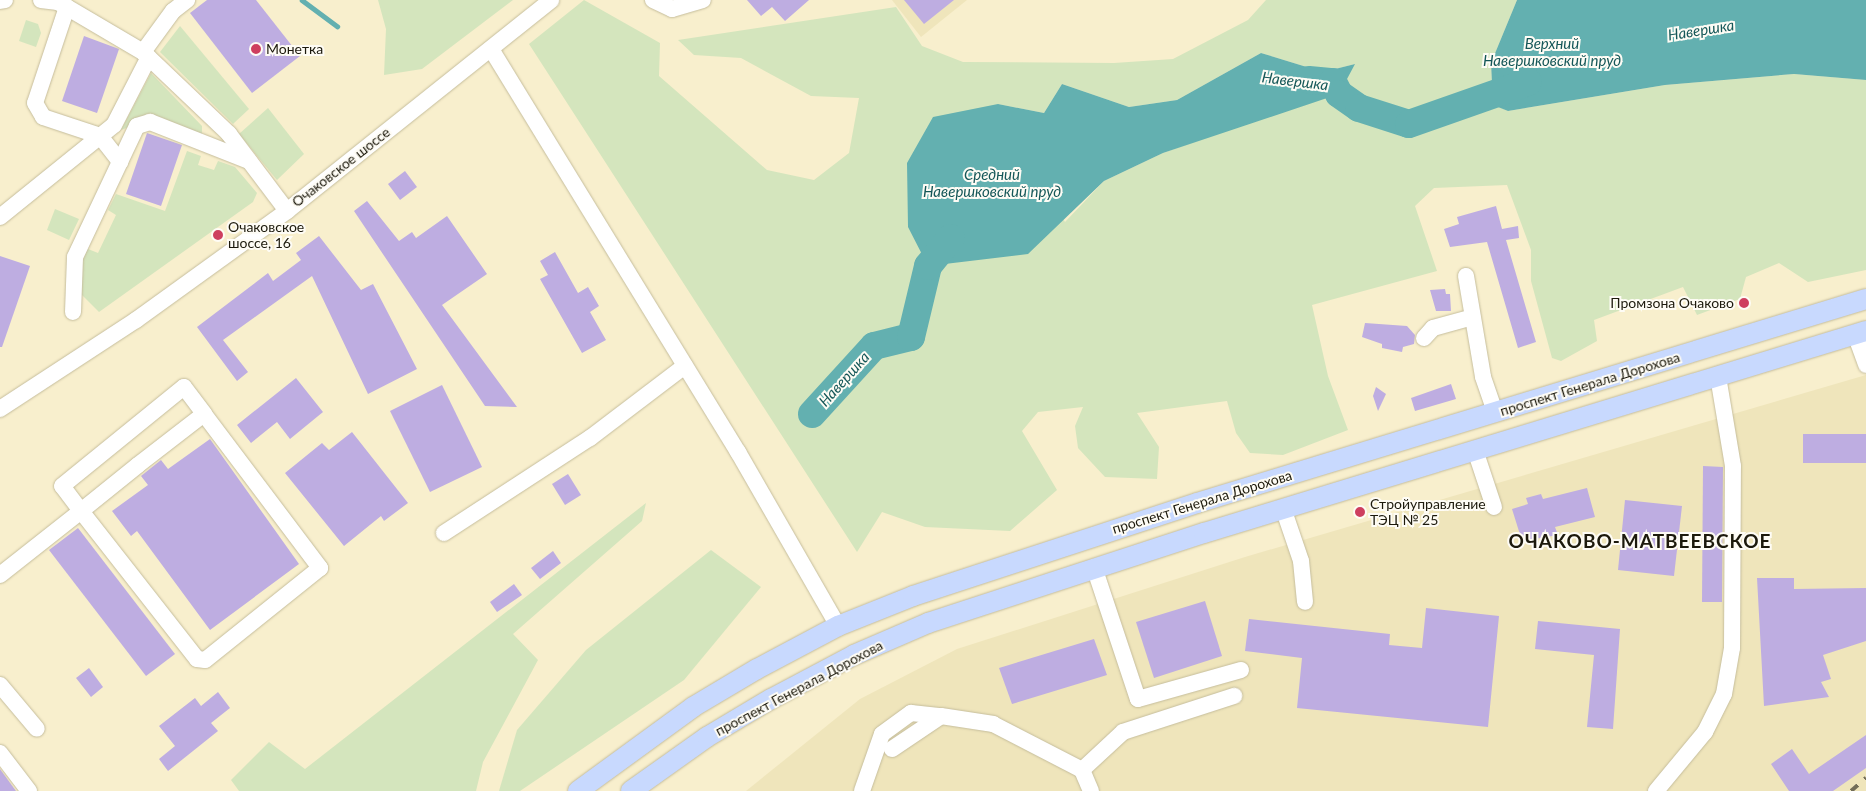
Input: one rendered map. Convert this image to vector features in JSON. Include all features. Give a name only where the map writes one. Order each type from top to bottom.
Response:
[{"type":"main road","name":"проспект Генерала Дорохова","points":[[578,791],[694,707],[838,626],[990,568],[1866,299]]},
{"type":"main road","name":"проспект Генерала Дорохова","points":[[631,791],[707,737],[854,655],[928,623],[1094,567],[1860,332]]},
{"type":"street","points":[[0,1],[5,0]]},
{"type":"street","points":[[42,0],[67,7],[146,55],[229,134],[286,211]]},
{"type":"street","points":[[0,217],[100,136],[119,118],[146,55],[173,11],[187,0]]},
{"type":"street","name":"Очаковское шоссе","points":[[0,409],[136,320],[286,211],[552,0]]},
{"type":"street","points":[[652,0],[672,9],[703,0]]},
{"type":"street","points":[[67,7],[35,103],[43,117],[100,136],[120,162]]},
{"type":"street","points":[[491,49],[685,366],[838,626]]},
{"type":"street","points":[[73,312],[75,257],[137,126],[150,122],[249,161]]},
{"type":"street","points":[[1466,276],[1483,377],[1495,412]]},
{"type":"street","points":[[1424,338],[1433,328],[1473,317]]},
{"type":"street","points":[[1860,332],[1866,365]]},
{"type":"street","points":[[444,534],[590,438],[685,366]]},
{"type":"street","points":[[1656,791],[1705,732],[1724,694],[1732,648],[1733,466],[1718,376]]},
{"type":"street","points":[[184,387],[320,568],[205,660],[197,659],[81,511],[62,486],[184,387]]},
{"type":"street","points":[[0,575],[204,414]]},
{"type":"street","points":[[1475,450],[1494,507]]},
{"type":"street","points":[[1283,508],[1301,561],[1305,602]]},
{"type":"street","points":[[1094,567],[1138,699],[1241,670]]},
{"type":"street","points":[[0,685],[37,729]]},
{"type":"street","points":[[1082,770],[1123,732],[1234,696]]},
{"type":"street","points":[[862,791],[882,734],[911,713],[993,724],[1082,770],[1091,791]]},
{"type":"street","points":[[892,749],[941,716]]},
{"type":"street","points":[[0,753],[28,791]]},
{"type":"shaded area","points":[[892,0],[967,0],[921,37]]},
{"type":"shaded area","points":[[1866,375],[1866,791],[746,791],[860,699],[957,649],[1245,557]]},
{"type":"green space","points":[[378,0],[513,0],[422,69],[384,75],[386,29]]},
{"type":"green space","points":[[584,0],[660,43],[659,76],[767,170],[814,180],[849,153],[859,98],[811,96],[741,58],[694,55],[678,40],[896,7],[922,46],[963,62],[1114,63],[1173,59],[1248,20],[1266,0],[1517,0],[1491,63],[1493,104],[1508,111],[1665,85],[1794,74],[1866,80],[1866,270],[1808,282],[1779,263],[1746,277],[1740,299],[1697,315],[1683,287],[1594,320],[1597,341],[1561,361],[1552,358],[1531,281],[1531,250],[1507,185],[1434,188],[1415,206],[1437,271],[1312,305],[1328,376],[1348,430],[1283,455],[1250,453],[1236,433],[1227,401],[1137,413],[1159,447],[1157,479],[1105,477],[1078,448],[1075,426],[1083,407],[1038,412],[1022,431],[1057,490],[1010,531],[925,527],[882,512],[857,552],[529,44]],"holes":[[[1261,53],[1323,72],[1355,64],[1241,125],[1163,153],[1104,181],[1065,222],[998,104],[1044,113],[1062,84],[1129,107],[1177,100]]]},
{"type":"green space","points":[[26,20],[38,24],[41,33],[36,47],[19,41]]},
{"type":"green space","points":[[180,26],[249,109],[233,124],[160,52]]},
{"type":"green space","points":[[151,73],[202,126],[202,134],[129,127],[121,130]]},
{"type":"green space","points":[[268,108],[304,154],[277,180],[239,134]]},
{"type":"green space","points":[[187,151],[201,156],[198,165],[214,170],[218,161],[235,167],[257,193],[253,202],[99,312],[79,292],[80,264],[88,249],[98,253],[116,215],[108,210],[116,194],[165,211]]},
{"type":"green space","points":[[55,209],[79,219],[69,240],[47,230]]},
{"type":"green space","points":[[646,503],[642,521],[513,634],[538,660],[483,762],[476,791],[239,791],[231,780],[269,742],[305,769]]},
{"type":"green space","points":[[711,550],[761,587],[684,680],[520,791],[499,791],[517,730],[586,650]]},
{"type":"water","name":"Верхний Навершковский пруд","points":[[1517,0],[1866,0],[1866,80],[1794,74],[1665,85],[1508,111],[1493,105],[1491,63]]},
{"type":"water","name":"Средний Навершковский пруд","points":[[1261,53],[1323,72],[1355,64],[1339,94],[1163,153],[1104,181],[1028,254],[928,266],[908,227],[907,163],[933,117],[998,104],[1044,113],[1062,84],[1129,107],[1177,100]]},
{"type":"building","points":[[207,0],[256,0],[300,56],[252,93],[190,13]]},
{"type":"building","points":[[747,0],[809,0],[785,21],[772,7],[761,16]]},
{"type":"building","points":[[904,0],[954,0],[924,24]]},
{"type":"building","points":[[84,36],[119,49],[97,113],[62,101]]},
{"type":"building","points":[[147,133],[182,145],[161,206],[126,194]]},
{"type":"building","points":[[405,171],[417,187],[400,200],[388,184]]},
{"type":"building","points":[[367,201],[399,241],[412,232],[416,238],[447,216],[487,274],[442,305],[517,407],[485,406],[354,211]]},
{"type":"building","points":[[1496,206],[1502,229],[1518,226],[1519,238],[1506,240],[1536,342],[1518,348],[1487,242],[1450,247],[1444,229],[1459,224],[1457,217]]},
{"type":"building","points":[[319,236],[361,290],[373,284],[417,369],[368,394],[312,276],[223,340],[248,372],[237,381],[197,327],[268,273],[273,281],[301,260],[296,253]]},
{"type":"building","points":[[555,252],[578,293],[588,287],[599,306],[590,312],[606,340],[582,353],[540,279],[548,275],[540,261]]},
{"type":"building","points":[[0,256],[30,266],[2,347],[0,347]]},
{"type":"building","points":[[1445,289],[1446,294],[1450,294],[1451,311],[1436,311],[1430,290]]},
{"type":"building","points":[[1365,323],[1407,326],[1415,335],[1414,344],[1403,347],[1402,352],[1382,348],[1382,344],[1362,337]]},
{"type":"building","points":[[296,378],[323,412],[290,439],[277,422],[251,443],[237,425]]},
{"type":"building","points":[[1451,384],[1456,399],[1415,411],[1411,398]]},
{"type":"building","points":[[442,385],[482,467],[430,492],[390,411]]},
{"type":"building","points":[[1376,387],[1386,394],[1378,411],[1373,396]]},
{"type":"building","points":[[352,432],[408,503],[384,521],[381,516],[344,546],[285,473],[322,443],[329,450]]},
{"type":"building","points":[[1803,434],[1866,434],[1866,463],[1803,463]]},
{"type":"building","points":[[210,439],[299,564],[210,630],[137,531],[131,536],[112,511],[148,485],[141,476],[161,460],[168,469]]},
{"type":"building","points":[[1703,466],[1723,467],[1722,602],[1702,602]]},
{"type":"building","points":[[568,474],[581,495],[565,505],[552,484]]},
{"type":"building","points":[[1587,488],[1595,517],[1555,527],[1558,535],[1522,541],[1512,509],[1528,504],[1526,498],[1541,494],[1543,499]]},
{"type":"building","points":[[1625,500],[1682,506],[1674,576],[1618,570]]},
{"type":"building","points":[[78,528],[175,654],[146,676],[49,550]]},
{"type":"building","points":[[553,551],[561,563],[540,579],[531,568]]},
{"type":"building","points":[[1757,578],[1794,578],[1794,589],[1866,588],[1866,641],[1823,655],[1831,679],[1821,682],[1829,697],[1764,706]]},
{"type":"building","points":[[514,584],[522,595],[497,612],[490,602]]},
{"type":"building","points":[[1205,601],[1222,656],[1154,678],[1136,622]]},
{"type":"building","points":[[1426,608],[1499,616],[1488,727],[1297,708],[1302,658],[1245,651],[1249,619],[1390,634],[1389,645],[1422,648]]},
{"type":"building","points":[[1538,621],[1620,629],[1613,729],[1587,727],[1594,655],[1535,649]]},
{"type":"building","points":[[1094,639],[1107,675],[1012,704],[999,668]]},
{"type":"building","points":[[89,668],[103,687],[91,697],[76,678]]},
{"type":"building","points":[[218,692],[230,708],[211,723],[218,731],[168,771],[159,759],[175,746],[159,726],[195,698],[201,706]]},
{"type":"building","points":[[1866,735],[1866,768],[1833,791],[1789,791],[1771,764],[1792,749],[1809,774]]},
{"type":"building","points":[[0,769],[16,791],[0,791]]},
{"type":"waterway","points":[[302,0],[337,26]]},
{"type":"waterway","name":"Навершка","points":[[1309,80],[1333,82],[1339,94],[1359,108],[1409,124],[1528,82]]},
{"type":"waterway","name":"Навершка","points":[[812,414],[874,346],[911,337],[928,266],[951,238]]},
{"type":"railway","points":[[1851,791],[1866,778]]},
{"type":"place","name":"Монетка","points":[[256,49]]},
{"type":"place","name":"Очаковское шоссе, 16","points":[[218,235]]},
{"type":"place","name":"Промзона Очаково","points":[[1744,303]]},
{"type":"place","name":"Стройуправление ТЭЦ № 25","points":[[1360,512]]},
{"type":"district","name":"ОЧАКОВО-МАТВЕЕВСКОЕ","points":[[1640,541]]}]
